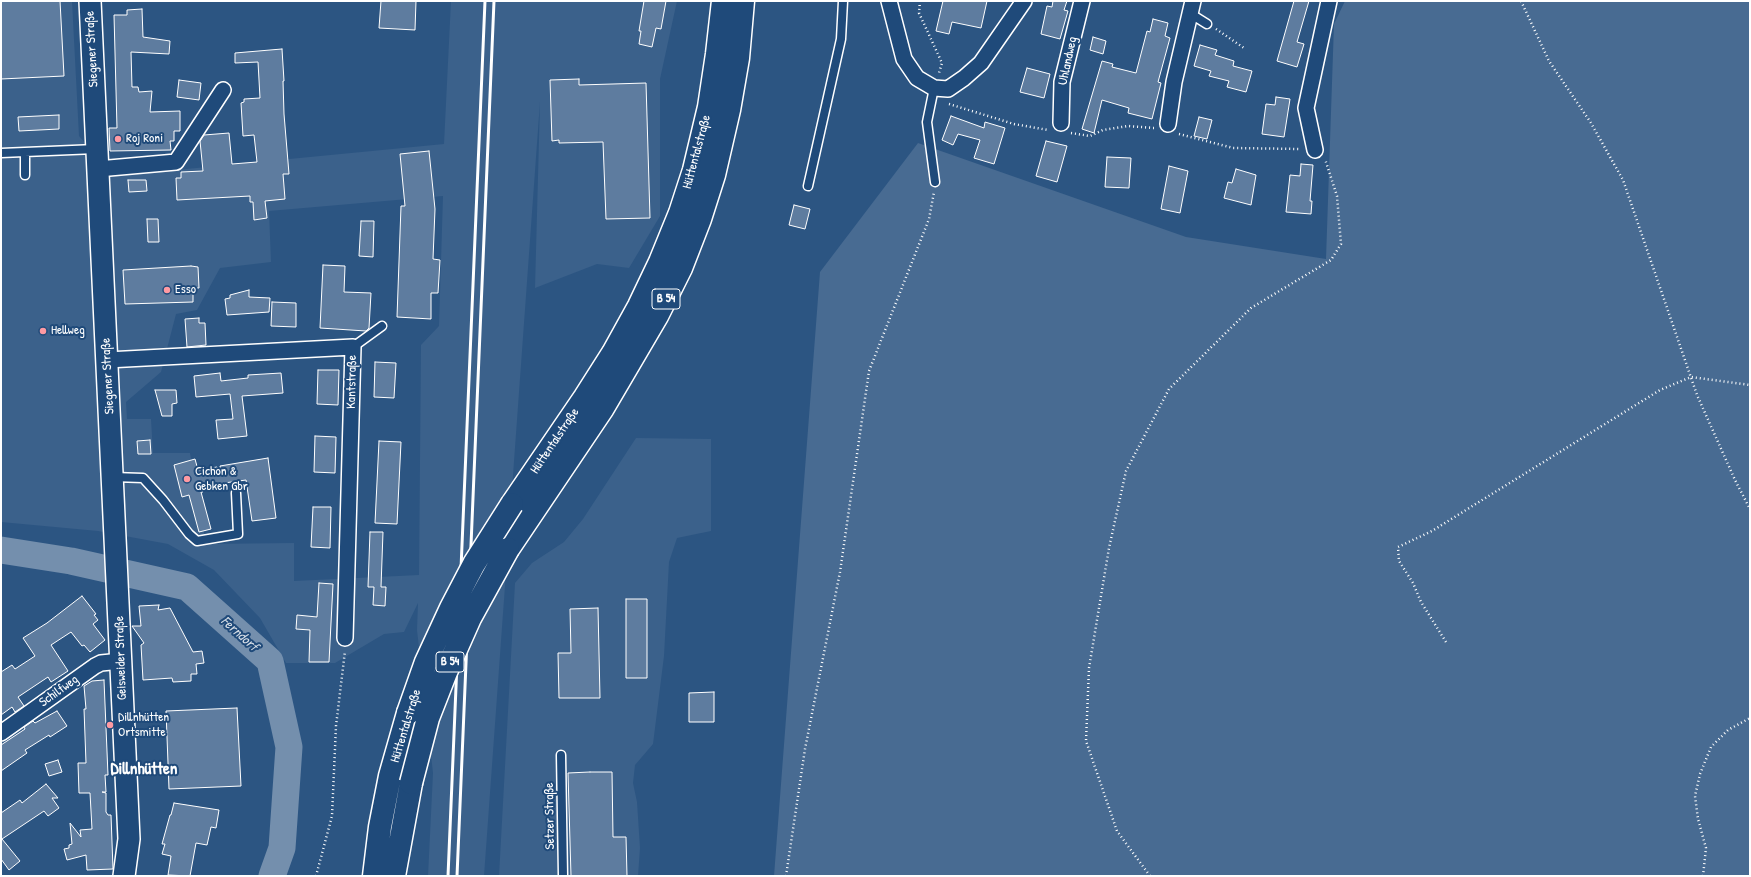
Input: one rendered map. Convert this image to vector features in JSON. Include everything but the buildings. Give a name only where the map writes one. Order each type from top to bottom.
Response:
[{"type":"highway","name":"Hüttentalstraße","points":[[374,876],[380,827],[389,783],[408,713],[426,662],[451,608],[474,564],[512,504],[585,397],[609,359],[639,306],[660,262],[680,213],[694,170],[706,121],[717,54],[723,1]]},
{"type":"highway","name":"Hüttentalstraße","points":[[394,876],[411,783],[428,718],[446,672],[470,618],[508,549],[607,402],[657,316],[681,268],[700,219],[714,175],[729,110],[738,58],[743,1]]},
{"type":"main road","name":"Siegener Straße","points":[[90,1],[118,583]]},
{"type":"main road","name":"Geisweider Straße","points":[[118,583],[129,839],[124,876]]},
{"type":"street","points":[[889,1],[904,59],[917,78],[933,94],[948,89],[964,78],[981,63],[1024,1]]},
{"type":"street","name":"Uhlandweg","points":[[1060,128],[1062,82],[1082,1]]},
{"type":"street","points":[[1320,153],[1306,108],[1329,1]]},
{"type":"street","points":[[1168,124],[1174,82],[1192,7]]},
{"type":"street","points":[[97,159],[176,162],[222,90]]},
{"type":"street","name":"Kantstraße","points":[[108,360],[353,347],[345,638]]},
{"type":"street","name":"Schilfweg","points":[[1,733],[95,666],[102,663],[121,660]]},
{"type":"lane","points":[[808,186],[841,39],[843,1]]},
{"type":"lane","points":[[1192,7],[1207,24]]},
{"type":"lane","points":[[933,94],[927,122],[935,182]]},
{"type":"lane","points":[[1,153],[25,152],[97,159]]},
{"type":"lane","points":[[25,152],[25,176]]},
{"type":"lane","points":[[353,347],[382,326]]},
{"type":"lane","points":[[113,477],[143,478],[163,500],[189,534],[197,541],[238,534],[236,493]]},
{"type":"lane","name":"Setzer Straße","points":[[561,755],[562,876]]},
{"type":"path","points":[[920,1],[919,13],[942,63],[933,94],[1014,124],[1060,128],[1090,136],[1103,130],[1128,126],[1150,127]]},
{"type":"path","points":[[1521,1],[1549,61],[1591,123],[1623,180],[1691,377],[1732,473],[1750,509]]},
{"type":"path","points":[[1207,24],[1244,48]]},
{"type":"path","points":[[1185,136],[1233,148],[1290,149]]},
{"type":"path","points":[[1150,876],[1117,831],[1086,741],[1089,668],[1109,548],[1126,471],[1169,389],[1252,308],[1331,260],[1341,244],[1336,196],[1320,153]]},
{"type":"path","points":[[786,876],[805,749],[840,572],[868,371],[929,219],[935,182]]},
{"type":"path","points":[[1446,642],[1421,602],[1413,583],[1399,561],[1398,547],[1432,531],[1660,390],[1691,377],[1750,385]]},
{"type":"path","points":[[316,876],[332,816],[336,726],[345,638]]},
{"type":"path","points":[[1703,876],[1706,848],[1698,819],[1695,796],[1700,774],[1711,747],[1728,730],[1750,718]]},
{"type":"shaded area","points":[[1,1],[72,1],[79,136],[114,176],[444,144],[451,1],[677,1],[660,79],[660,216],[629,268],[597,264],[535,288],[540,102],[484,876],[428,876],[433,773],[417,630],[418,603],[404,632],[384,634],[335,663],[286,663],[260,618],[214,570],[168,544],[98,531],[1,522]],"holes":[[[443,196],[439,326],[421,345],[419,575],[294,581],[294,543],[206,544],[190,453],[153,453],[151,419],[127,419],[126,402],[161,372],[176,314],[197,310],[220,268],[271,262],[269,211]]]},
{"type":"shaded area","points":[[1345,1],[1750,1],[1750,876],[774,876],[820,272],[918,143],[1186,237],[1326,259],[1334,24]]},
{"type":"shaded area","points":[[636,438],[711,439],[711,531],[677,538],[669,562],[664,656],[653,744],[635,765],[633,783],[637,802],[640,848],[638,876],[499,876],[515,583],[532,563],[564,542],[583,519]]},
{"type":"waterway","name":"Ferndorf","points":[[1,550],[71,561],[187,587],[270,661],[289,747],[282,848],[272,876]]},
{"type":"railway","points":[[448,876],[485,1]]},
{"type":"railway","points":[[457,876],[494,1]]},
{"type":"place","name":"Roj Roni","points":[[118,139]]},
{"type":"place","name":"Esso","points":[[167,290]]},
{"type":"place","name":"Hellweg","points":[[43,331]]},
{"type":"place","name":"Cichon & Gebken Gbr","points":[[187,479]]},
{"type":"place","name":"Dillnhütten Ortsmitte","points":[[110,725]]},
{"type":"district","name":"Dillnhütten","points":[[144,769]]}]
